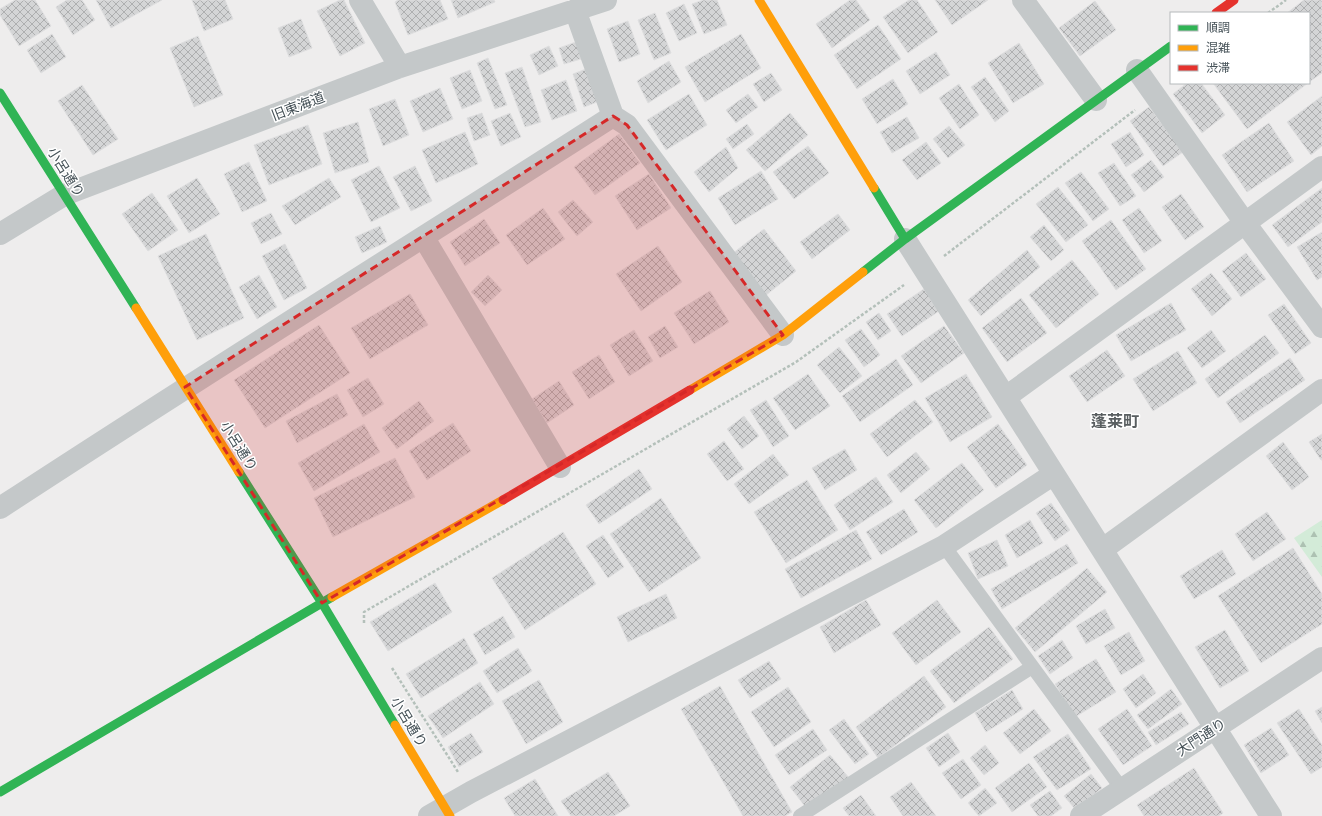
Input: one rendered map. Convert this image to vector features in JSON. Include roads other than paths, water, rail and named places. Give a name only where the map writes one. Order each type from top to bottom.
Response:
[{"type":"street","points":[[360,0],[400,67]]},
{"type":"street","name":"旧東海道","points":[[0,234],[64,195],[400,67],[606,0]]},
{"type":"street","points":[[759,0],[904,239],[1103,548],[1271,816]]},
{"type":"street","points":[[1023,0],[1096,100]]},
{"type":"street","points":[[1217,12],[1234,0]]},
{"type":"street","points":[[575,10],[613,116],[626,125],[783,335]]},
{"type":"street","points":[[0,792],[560,467],[783,335],[904,239],[1170,47]]},
{"type":"street","points":[[1137,70],[1245,223],[1322,327]]},
{"type":"street","name":"小呂通り","points":[[0,94],[322,604],[441,813]]},
{"type":"street","points":[[0,508],[185,387],[424,238],[613,116]]},
{"type":"street","points":[[1006,397],[1322,167]]},
{"type":"street","points":[[424,238],[560,467]]},
{"type":"street","points":[[1103,548],[1322,390]]},
{"type":"street","points":[[441,813],[471,792],[944,546],[1054,474]]},
{"type":"street","name":"大門通り","points":[[1081,816],[1322,658]]},
{"type":"lane","points":[[944,546],[1122,789]]},
{"type":"lane","points":[[800,816],[1032,667]]},
{"type":"district","name":"蓬莱町","points":[[1115,421]]}]
